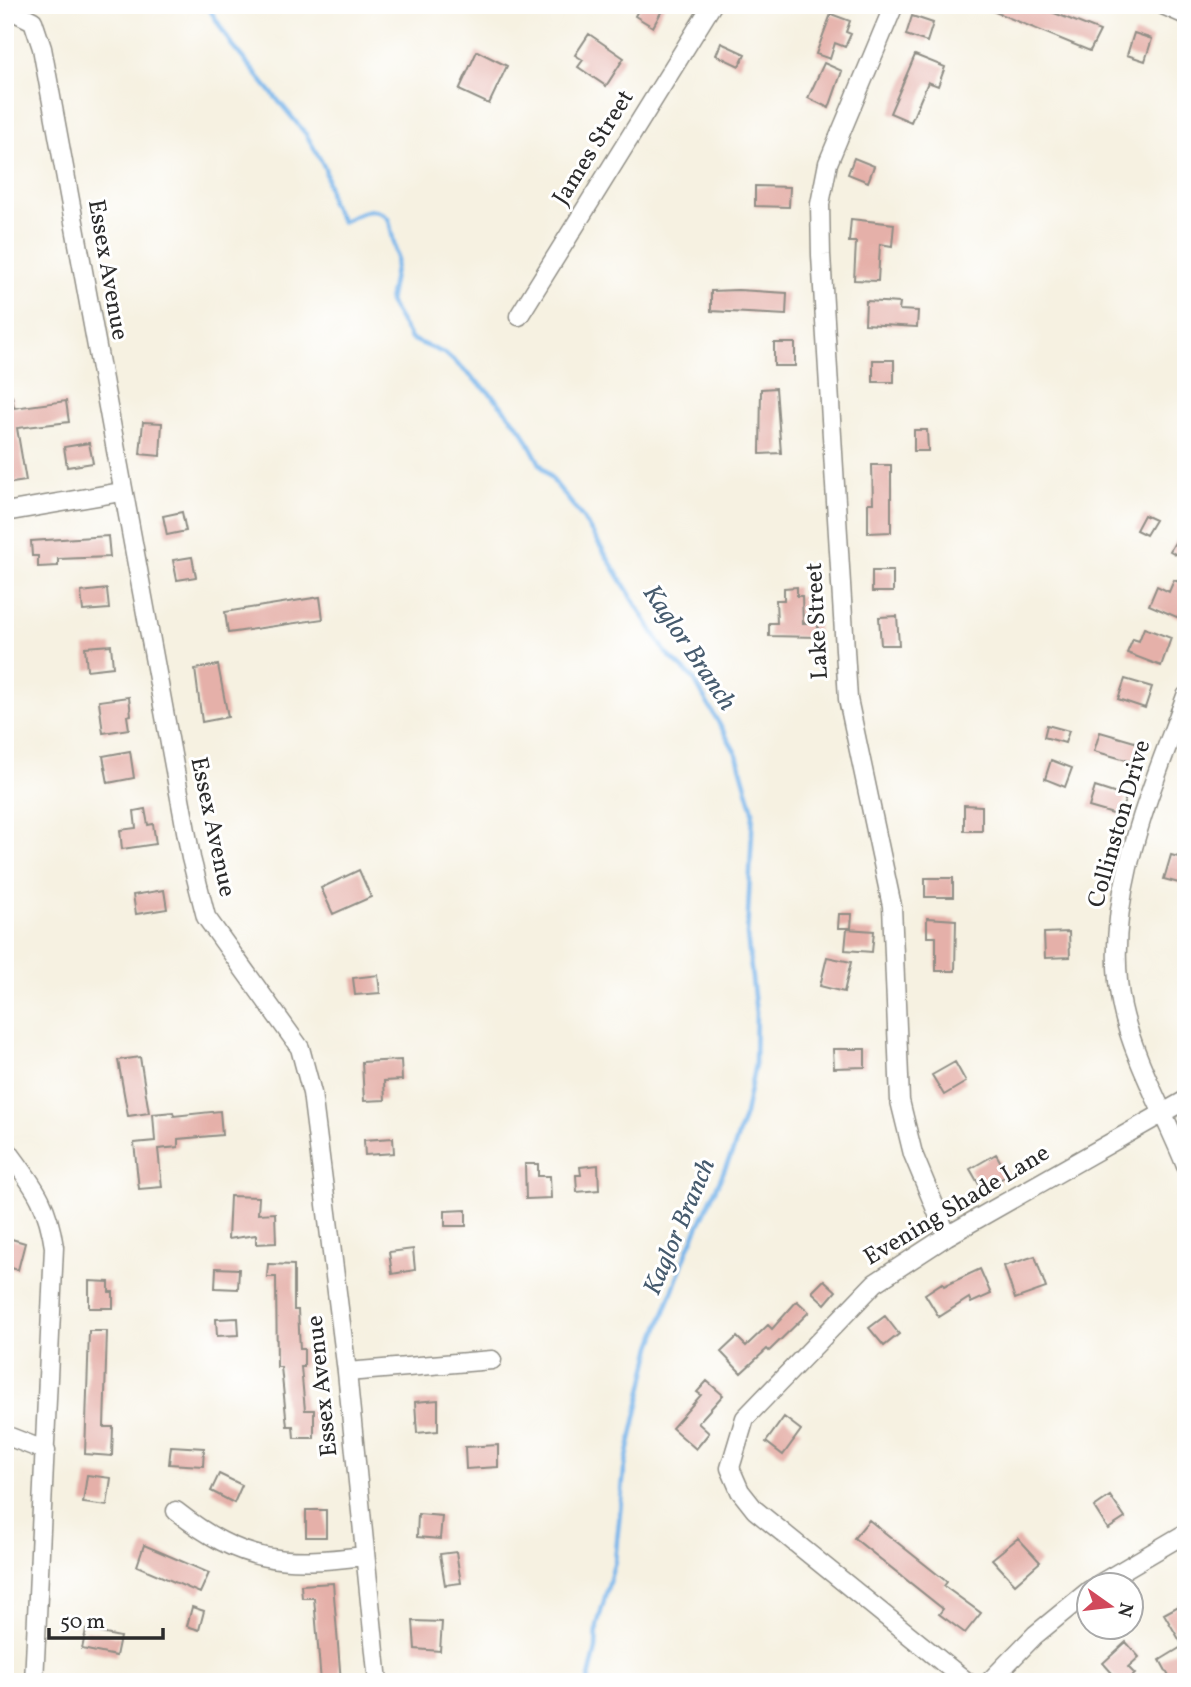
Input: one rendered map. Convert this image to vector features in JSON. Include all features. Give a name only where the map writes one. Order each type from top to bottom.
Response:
[{"type":"street","name":"James Street","points":[[519,316],[712,5]]},
{"type":"street","name":"Lake Street","points":[[894,5],[828,163],[820,204],[821,255],[848,699],[892,906],[900,1101],[913,1154],[947,1236]]},
{"type":"street","points":[[1163,5],[1186,15]]},
{"type":"street","name":"Essex Avenue","points":[[10,13],[33,22],[42,48],[121,492],[191,858],[206,917],[300,1048],[312,1093],[347,1372],[377,1682]]},
{"type":"street","points":[[5,512],[121,492]]},
{"type":"street","name":"Collinston Drive","points":[[1186,696],[1133,850],[1117,914],[1116,944],[1116,972],[1129,1031],[1186,1166]]},
{"type":"street","name":"Evening Shade Lane","points":[[967,1682],[755,1510],[740,1491],[730,1468],[745,1418],[875,1283],[947,1236],[1186,1100]]},
{"type":"street","points":[[5,1147],[41,1195],[50,1217],[54,1248],[34,1682]]},
{"type":"street","points":[[347,1372],[492,1360]]},
{"type":"street","points":[[5,1434],[46,1451]]},
{"type":"street","points":[[176,1511],[198,1529],[242,1553],[290,1560],[364,1556]]},
{"type":"street","points":[[1120,1572],[1186,1533]]},
{"type":"street","points":[[989,1682],[1035,1635],[1076,1601]]},
{"type":"building","points":[[641,5],[665,5],[653,27],[635,16]]},
{"type":"building","points":[[978,5],[1034,5],[1100,31],[1090,51]]},
{"type":"building","points":[[831,14],[850,21],[846,32],[851,34],[845,47],[835,43],[830,59],[816,54]]},
{"type":"building","points":[[912,16],[933,23],[927,42],[906,35]]},
{"type":"building","points":[[1134,33],[1152,39],[1145,61],[1127,55]]},
{"type":"building","points":[[589,34],[624,58],[606,86],[578,67],[583,60],[575,55]]},
{"type":"building","points":[[721,43],[745,54],[739,66],[716,55]]},
{"type":"building","points":[[477,51],[507,66],[489,104],[459,90]]},
{"type":"building","points":[[915,55],[945,67],[938,86],[928,82],[911,122],[890,113]]},
{"type":"building","points":[[824,63],[842,71],[829,108],[808,98]]},
{"type":"building","points":[[854,158],[874,166],[868,182],[848,174]]},
{"type":"building","points":[[755,186],[790,187],[789,207],[755,206]]},
{"type":"building","points":[[851,219],[894,224],[892,246],[880,244],[878,281],[854,280],[856,242],[849,242]]},
{"type":"building","points":[[711,291],[787,293],[786,315],[711,311]]},
{"type":"building","points":[[866,301],[900,303],[899,310],[918,311],[917,327],[865,324]]},
{"type":"building","points":[[774,343],[795,343],[795,366],[774,366]]},
{"type":"building","points":[[873,360],[894,360],[894,382],[873,382]]},
{"type":"building","points":[[776,388],[781,453],[760,454],[761,389]]},
{"type":"building","points":[[5,396],[12,396],[14,408],[66,401],[69,422],[17,428],[26,481],[5,484]]},
{"type":"building","points":[[143,422],[162,423],[160,456],[140,454]]},
{"type":"building","points":[[914,430],[927,430],[928,451],[914,451]]},
{"type":"building","points":[[89,443],[93,463],[67,467],[64,447]]},
{"type":"building","points":[[872,465],[891,465],[891,532],[868,533],[868,503],[873,503]]},
{"type":"building","points":[[182,512],[186,531],[167,535],[163,516]]},
{"type":"building","points":[[1144,515],[1155,520],[1146,535],[1136,530]]},
{"type":"building","points":[[1186,524],[1186,560],[1170,551]]},
{"type":"building","points":[[108,536],[110,557],[58,559],[58,566],[38,567],[38,556],[32,556],[31,541]]},
{"type":"building","points":[[192,557],[196,577],[177,580],[173,560]]},
{"type":"building","points":[[872,571],[893,571],[893,592],[872,592]]},
{"type":"building","points":[[1174,580],[1186,585],[1186,603],[1179,618],[1149,605],[1157,586],[1169,592]]},
{"type":"building","points":[[797,587],[797,596],[802,596],[803,623],[818,623],[818,637],[769,636],[769,623],[777,623],[776,600],[784,600],[784,588]]},
{"type":"building","points":[[107,589],[109,609],[83,611],[81,592]]},
{"type":"building","points":[[320,597],[323,619],[228,633],[225,612]]},
{"type":"building","points":[[897,616],[899,645],[881,645],[879,617]]},
{"type":"building","points":[[1144,628],[1171,638],[1161,666],[1127,653],[1133,639],[1139,641]]},
{"type":"building","points":[[111,645],[113,667],[87,670],[85,647]]},
{"type":"building","points":[[218,665],[228,717],[202,722],[195,669]]},
{"type":"building","points":[[1125,679],[1152,687],[1145,708],[1118,699]]},
{"type":"building","points":[[129,697],[129,729],[103,733],[99,701]]},
{"type":"building","points":[[1047,725],[1069,731],[1065,743],[1044,737]]},
{"type":"building","points":[[1100,732],[1138,743],[1133,762],[1094,751]]},
{"type":"building","points":[[130,751],[134,778],[108,783],[103,756]]},
{"type":"building","points":[[1051,760],[1072,768],[1065,787],[1045,779]]},
{"type":"building","points":[[1095,787],[1126,797],[1120,816],[1089,807]]},
{"type":"building","points":[[964,805],[982,806],[982,831],[964,831]]},
{"type":"building","points":[[145,809],[148,825],[153,824],[156,844],[122,849],[120,830],[136,828],[134,811]]},
{"type":"building","points":[[1171,855],[1186,859],[1186,885],[1164,879]]},
{"type":"building","points":[[359,870],[371,897],[333,914],[321,888]]},
{"type":"building","points":[[925,878],[953,878],[953,897],[925,897]]},
{"type":"building","points":[[164,890],[167,909],[136,914],[133,895]]},
{"type":"building","points":[[839,914],[852,914],[851,928],[838,928]]},
{"type":"building","points":[[927,918],[956,920],[955,971],[936,971],[936,937],[927,937]]},
{"type":"building","points":[[847,929],[874,931],[872,952],[845,950]]},
{"type":"building","points":[[1069,932],[1070,957],[1045,958],[1044,933]]},
{"type":"building","points":[[827,957],[851,962],[844,992],[820,986]]},
{"type":"building","points":[[378,975],[380,993],[355,995],[353,978]]},
{"type":"building","points":[[833,1049],[865,1049],[865,1067],[834,1068]]},
{"type":"building","points":[[140,1057],[149,1113],[128,1116],[118,1060]]},
{"type":"building","points":[[401,1060],[402,1080],[384,1081],[385,1100],[364,1101],[362,1062]]},
{"type":"building","points":[[955,1062],[966,1082],[944,1095],[932,1075]]},
{"type":"building","points":[[220,1111],[222,1135],[178,1139],[178,1147],[158,1149],[162,1187],[139,1189],[134,1143],[155,1141],[153,1114],[173,1112],[174,1116]]},
{"type":"building","points":[[393,1138],[394,1153],[365,1155],[364,1140]]},
{"type":"building","points":[[996,1154],[1008,1175],[982,1190],[970,1169]]},
{"type":"building","points":[[525,1164],[538,1164],[538,1176],[550,1176],[551,1198],[526,1199]]},
{"type":"building","points":[[598,1165],[599,1190],[577,1192],[576,1175],[581,1175],[580,1167]]},
{"type":"building","points":[[230,1196],[259,1197],[258,1214],[275,1213],[276,1243],[256,1244],[256,1235],[228,1239]]},
{"type":"building","points":[[466,1210],[466,1226],[445,1226],[445,1211]]},
{"type":"building","points":[[5,1237],[25,1243],[18,1270],[5,1266]]},
{"type":"building","points":[[413,1249],[415,1270],[392,1274],[389,1252]]},
{"type":"building","points":[[1035,1256],[1046,1288],[1015,1299],[1004,1266]]},
{"type":"building","points":[[268,1264],[294,1265],[294,1310],[298,1310],[300,1349],[304,1349],[304,1367],[301,1367],[305,1410],[314,1410],[314,1438],[294,1438],[293,1426],[287,1426],[281,1367],[277,1367],[276,1277],[267,1277]]},
{"type":"building","points":[[216,1268],[239,1269],[238,1289],[215,1288]]},
{"type":"building","points":[[980,1269],[991,1294],[971,1303],[969,1298],[939,1317],[925,1294],[942,1283],[944,1286]]},
{"type":"building","points":[[824,1280],[836,1291],[825,1304],[812,1292]]},
{"type":"building","points":[[89,1281],[109,1282],[109,1292],[113,1292],[113,1308],[89,1308]]},
{"type":"building","points":[[797,1301],[809,1312],[769,1351],[767,1349],[741,1373],[721,1352],[737,1337],[746,1346],[768,1325],[772,1329]]},
{"type":"building","points":[[885,1316],[899,1334],[884,1346],[869,1328]]},
{"type":"building","points":[[238,1318],[239,1335],[217,1336],[216,1319]]},
{"type":"building","points":[[89,1331],[107,1331],[104,1427],[113,1427],[112,1456],[85,1454]]},
{"type":"building","points":[[707,1381],[723,1395],[698,1423],[709,1433],[696,1449],[672,1428],[701,1395],[697,1392]]},
{"type":"building","points":[[438,1400],[438,1431],[417,1433],[415,1402]]},
{"type":"building","points":[[784,1417],[801,1430],[783,1455],[766,1442]]},
{"type":"building","points":[[498,1445],[498,1467],[466,1469],[465,1447]]},
{"type":"building","points":[[171,1446],[204,1448],[203,1466],[169,1464]]},
{"type":"building","points":[[219,1474],[242,1485],[234,1503],[211,1491]]},
{"type":"building","points":[[87,1475],[111,1478],[107,1506],[83,1503]]},
{"type":"building","points":[[1110,1496],[1125,1518],[1108,1529],[1094,1507]]},
{"type":"building","points":[[306,1510],[326,1510],[326,1537],[306,1537]]},
{"type":"building","points":[[418,1514],[442,1516],[440,1539],[417,1537]]},
{"type":"building","points":[[869,1520],[947,1582],[944,1586],[981,1613],[965,1633],[939,1614],[943,1609],[854,1538]]},
{"type":"building","points":[[1018,1538],[1040,1562],[1015,1584],[992,1559]]},
{"type":"building","points":[[144,1545],[209,1573],[200,1593],[137,1566]]},
{"type":"building","points":[[456,1552],[461,1583],[445,1585],[440,1554]]},
{"type":"building","points":[[333,1583],[341,1682],[321,1682],[314,1598],[302,1598],[301,1585]]},
{"type":"building","points":[[1186,1602],[1186,1674],[1172,1682],[1160,1660],[1183,1646],[1164,1614]]},
{"type":"building","points":[[192,1607],[204,1611],[199,1630],[187,1626]]},
{"type":"building","points":[[413,1621],[442,1622],[440,1651],[415,1649]]},
{"type":"building","points":[[86,1630],[120,1637],[116,1656],[82,1649]]},
{"type":"building","points":[[1126,1642],[1139,1657],[1128,1667],[1135,1674],[1126,1682],[1120,1682],[1103,1663]]},
{"type":"waterway","name":"Kaglor Branch","points":[[207,5],[231,44],[306,134],[325,168],[331,203],[342,222],[372,210],[389,220],[397,258],[389,302],[411,339],[446,354],[492,395],[522,430],[540,464],[583,518],[666,653],[693,678],[737,755],[753,811],[747,935],[756,1013],[755,1064],[745,1114],[733,1151],[688,1249],[652,1346],[624,1471],[615,1561],[597,1626],[596,1649],[588,1682]]}]
